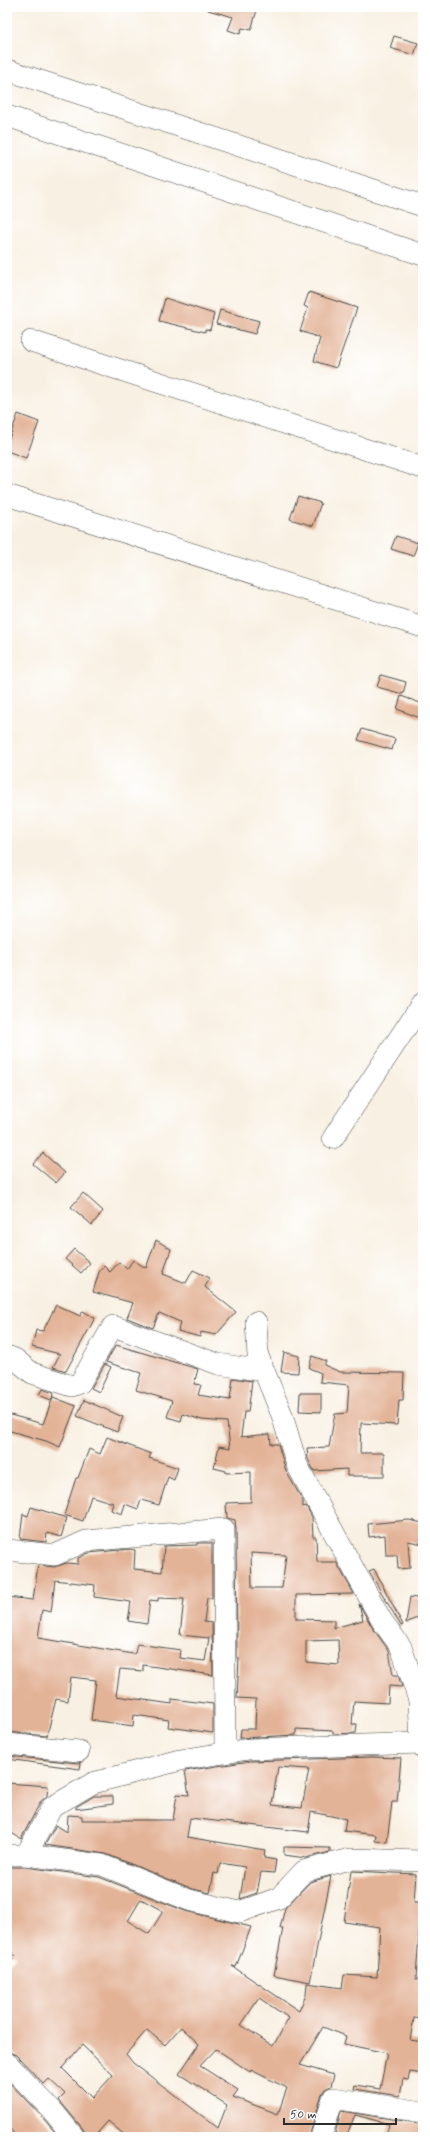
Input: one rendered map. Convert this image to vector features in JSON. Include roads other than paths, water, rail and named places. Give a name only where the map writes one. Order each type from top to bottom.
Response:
[{"type":"street","points":[[7,70],[423,206]]},
{"type":"street","points":[[7,116],[423,255]]},
{"type":"street","points":[[31,341],[423,468]]},
{"type":"street","points":[[7,495],[423,627]]},
{"type":"street","points":[[333,1138],[423,1002]]},
{"type":"street","points":[[256,1322],[258,1356],[282,1415],[297,1465],[382,1621],[401,1646],[421,1700],[422,1745],[249,1749],[180,1760],[93,1783],[52,1807],[17,1855],[102,1865],[188,1900],[239,1912],[279,1898],[304,1871],[350,1859],[423,1860]]},
{"type":"street","points":[[7,1356],[15,1359],[32,1373],[72,1386],[80,1383],[113,1326],[218,1364],[264,1371]]},
{"type":"street","points":[[7,1550],[55,1555],[86,1541],[224,1530],[225,1753]]},
{"type":"street","points":[[7,1744],[79,1751]]},
{"type":"street","points":[[7,2063],[52,2110],[74,2137]]},
{"type":"street","points":[[321,2137],[333,2098],[423,2112]]}]
